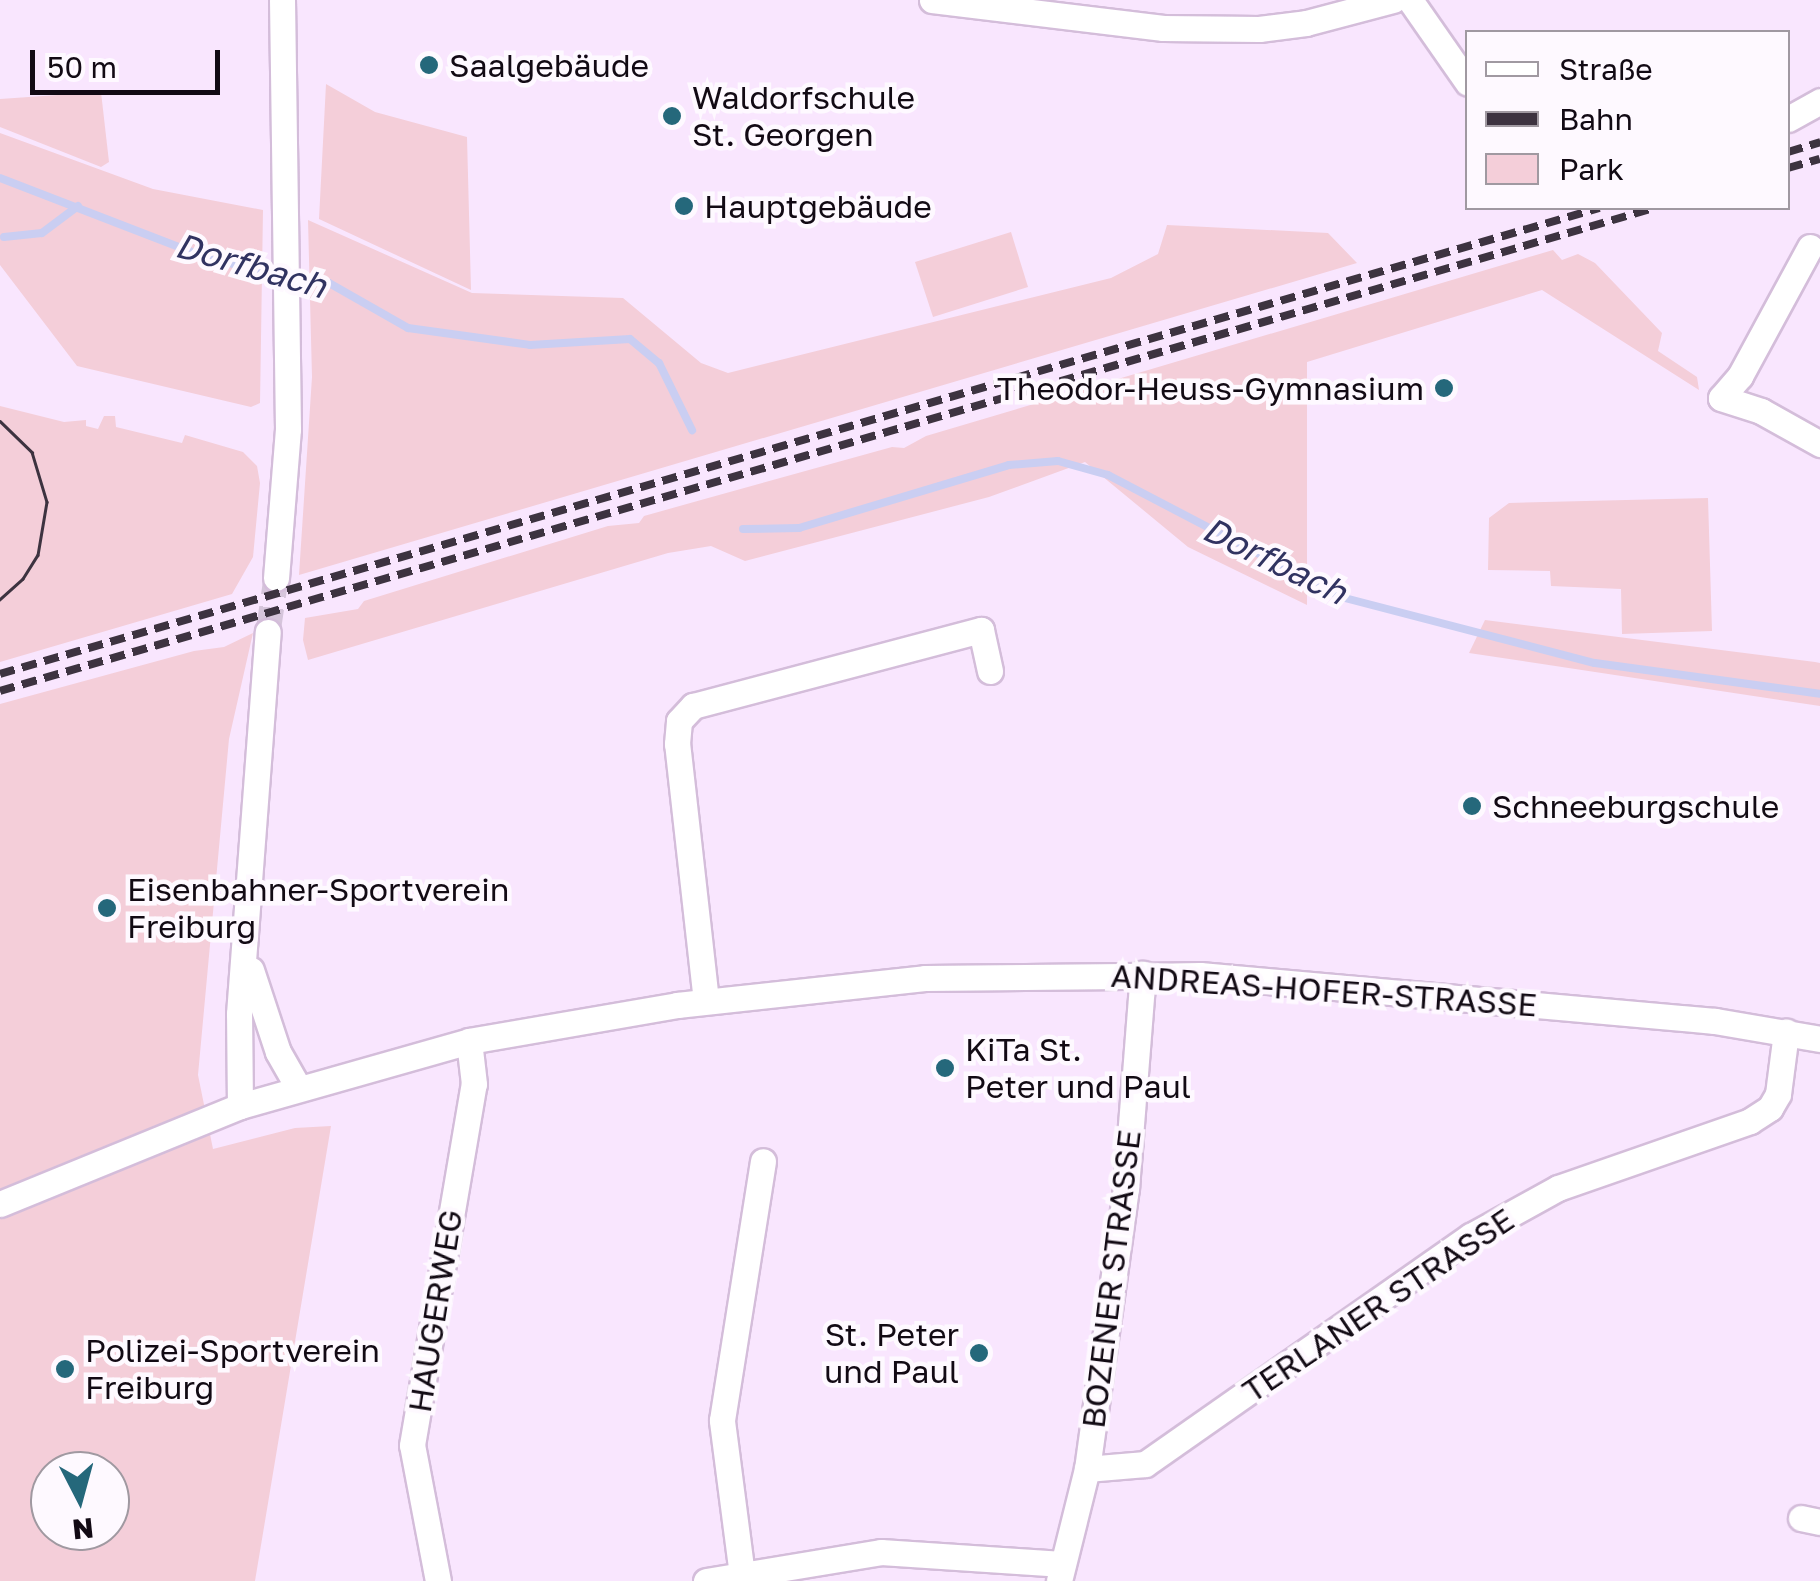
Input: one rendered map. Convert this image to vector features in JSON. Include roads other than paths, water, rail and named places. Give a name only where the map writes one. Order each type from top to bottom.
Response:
[{"type":"street","points":[[276,578],[288,430],[282,0]]},
{"type":"street","points":[[932,0],[1163,28],[1259,29],[1306,23],[1393,0]]},
{"type":"street","points":[[1410,0],[1465,78]]},
{"type":"street","points":[[1790,117],[1820,101]]},
{"type":"street","points":[[1810,248],[1740,376],[1721,398],[1761,411],[1820,444]]},
{"type":"street","points":[[706,1001],[677,744],[680,721],[686,714],[693,706],[724,695],[981,630],[990,671]]},
{"type":"street","points":[[240,1106],[237,1068],[268,632]]},
{"type":"street","points":[[245,940],[258,1000],[298,1088]]},
{"type":"street","name":"ANDREAS-HOFER-STRASSE","points":[[0,1204],[240,1106],[469,1041],[706,1001],[925,978],[1143,974],[1335,985],[1786,1032],[1820,1039]]},
{"type":"street","name":"BOZENER STRASSE","points":[[1061,1573],[1087,1469],[1126,1188],[1143,974]]},
{"type":"street","name":"TERLANER STRASSE","points":[[1087,1469],[1146,1464],[1471,1236],[1558,1188],[1750,1121],[1770,1108],[1778,1094],[1786,1032]]},
{"type":"street","name":"HAUGERWEG","points":[[438,1581],[412,1445],[474,1084],[469,1041]]},
{"type":"street","points":[[742,1575],[722,1420],[763,1162]]},
{"type":"street","points":[[706,1581],[881,1552],[1061,1573]]},
{"type":"waterway","name":"Dorfbach","points":[[0,178],[213,260],[329,283],[408,328],[530,345],[630,339],[659,363],[692,430]]},
{"type":"waterway","points":[[4,237],[42,233],[78,206]]},
{"type":"waterway","name":"Dorfbach","points":[[743,529],[799,528],[1009,465],[1058,461],[1108,475],[1341,597],[1595,663],[1820,694]]},
{"type":"tunnel","points":[[268,632],[276,578]]},
{"type":"tram line","points":[[0,421],[32,452],[47,502],[38,555],[23,579],[0,600]]},
{"type":"railway","points":[[1790,151],[1820,142]]},
{"type":"railway","points":[[1790,167],[1820,159]]},
{"type":"railway","points":[[0,674],[1592,210]]},
{"type":"railway","points":[[0,691],[1647,210]]},
{"type":"place","name":"Saalgebäude","points":[[429,65]]},
{"type":"place","name":"Waldorfschule St. Georgen","points":[[672,116]]},
{"type":"place","name":"Hauptgebäude","points":[[684,206]]},
{"type":"place","name":"Theodor-Heuss-Gymnasium","points":[[1444,388]]},
{"type":"place","name":"Schneeburgschule","points":[[1472,806]]},
{"type":"place","name":"Eisenbahner-Sportverein Freiburg","points":[[107,908]]},
{"type":"place","name":"KiTa St. Peter und Paul","points":[[945,1068]]},
{"type":"place","name":"St. Peter und Paul","points":[[979,1353]]},
{"type":"place","name":"Polizei-Sportverein Freiburg","points":[[65,1369]]}]
